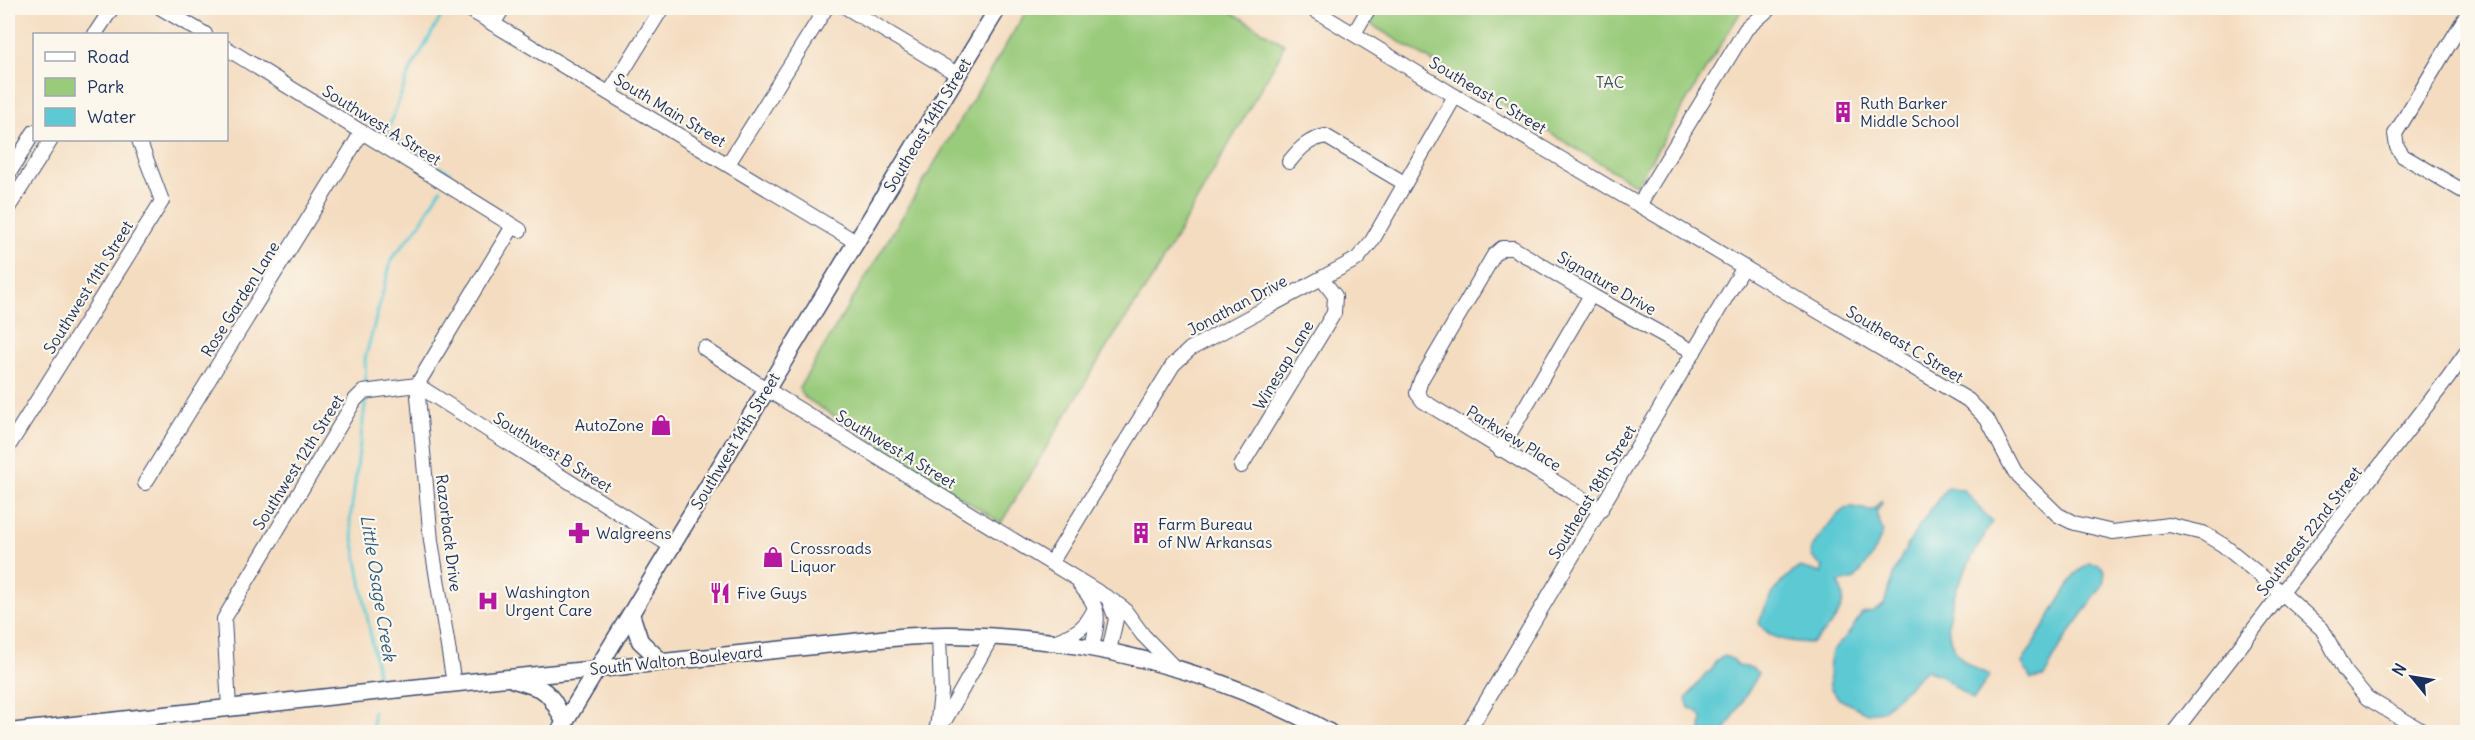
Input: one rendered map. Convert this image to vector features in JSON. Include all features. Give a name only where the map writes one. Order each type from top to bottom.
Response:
[{"type":"main road","name":"Southeast 14th Street","points":[[856,242],[998,8]]},
{"type":"main road","name":"Southwest 14th Street","points":[[562,728],[856,242]]},
{"type":"main road","points":[[631,614],[640,641],[662,662]]},
{"type":"main road","name":"South Walton Boulevard","points":[[8,732],[507,678],[939,635],[992,636],[1054,642],[1110,651],[1174,667],[1234,687],[1270,702],[1329,732]]},
{"type":"main road","points":[[507,678],[538,686],[547,691],[553,698],[562,728]]},
{"type":"street","points":[[96,33],[112,8]]},
{"type":"street","points":[[161,8],[202,33]]},
{"type":"street","name":"South Main Street","points":[[466,8],[610,92],[856,242]]},
{"type":"street","points":[[493,24],[503,8]]},
{"type":"street","points":[[610,92],[662,8]]},
{"type":"street","points":[[728,164],[826,8]]},
{"type":"street","points":[[847,8],[957,74]]},
{"type":"street","name":"Southeast C Street","points":[[1311,8],[1355,32],[1455,96],[1968,400],[1987,419],[2015,473],[2058,515],[2074,523],[2113,532],[2169,525],[2204,533],[2223,545],[2322,629],[2344,670],[2367,698],[2424,732]]},
{"type":"street","points":[[1355,32],[1369,8]]},
{"type":"street","points":[[1639,205],[1746,29],[1770,8]]},
{"type":"street","points":[[2468,13],[2395,134],[2397,147],[2403,156],[2468,194]]},
{"type":"street","name":"Southwest A Street","points":[[228,49],[516,228],[417,385]]},
{"type":"street","name":"Jonathan Drive","points":[[1051,563],[1173,365],[1190,349],[1357,259],[1372,241],[1455,96]]},
{"type":"street","name":"Rose Garden Lane","points":[[145,483],[362,132]]},
{"type":"street","points":[[8,175],[33,134]]},
{"type":"street","points":[[1289,162],[1299,149],[1311,140],[1325,136],[1404,183]]},
{"type":"street","points":[[8,208],[50,141]]},
{"type":"street","name":"Southwest 11th Street","points":[[8,447],[162,201],[139,141]]},
{"type":"street","name":"Signature Drive","points":[[1418,389],[1421,380],[1494,255],[1502,248],[1514,248],[1591,295],[1694,352]]},
{"type":"street","name":"Southeast 18th Street","points":[[1468,732],[1744,267]]},
{"type":"street","name":"Winesap Lane","points":[[1240,466],[1334,313],[1335,296],[1322,279]]},
{"type":"street","points":[[1500,450],[1591,295]]},
{"type":"street","name":"Southwest A Street","points":[[704,348],[766,389],[1123,608],[1143,635],[1174,667]]},
{"type":"street","name":"Southeast 22nd Street","points":[[2174,732],[2468,350]]},
{"type":"street","name":"Southwest B Street","points":[[417,385],[671,546]]},
{"type":"street","name":"Razorback Drive","points":[[417,385],[431,541],[454,684]]},
{"type":"street","name":"Southwest 12th Street","points":[[229,708],[224,619],[248,576],[355,400],[363,392],[417,385]]},
{"type":"street","name":"Parkview Place","points":[[1418,389],[1417,393],[1423,401],[1601,510]]},
{"type":"street","name":"Southwest A Street","points":[[1072,576],[1095,606]]},
{"type":"street","points":[[1108,598],[1116,619],[1110,651]]},
{"type":"street","points":[[1054,642],[1076,633],[1089,622],[1095,606]]},
{"type":"street","points":[[1092,647],[1099,616],[1095,606]]},
{"type":"street","points":[[935,730],[941,693],[939,635]]},
{"type":"street","points":[[935,730],[946,718],[992,636]]},
{"type":"green space","points":[[1028,8],[1225,8],[1284,44],[1280,55],[1152,279],[1108,345],[1001,523],[804,397],[799,388]]},
{"type":"green space","name":"TAC","points":[[1369,8],[1745,8],[1741,11],[1636,185],[1362,19]]},
{"type":"water","points":[[1947,488],[1963,489],[1992,522],[1958,585],[1951,606],[1948,627],[1953,646],[1966,662],[1990,675],[1973,700],[1940,675],[1926,670],[1882,711],[1867,713],[1839,699],[1830,688],[1829,667],[1832,651],[1850,632],[1862,613],[1874,611],[1884,605],[1894,573],[1909,543]]},
{"type":"water","points":[[1881,501],[1876,513],[1883,532],[1873,555],[1855,579],[1839,583],[1843,602],[1835,620],[1811,643],[1782,639],[1769,634],[1759,623],[1770,598],[1786,578],[1800,567],[1821,573],[1823,568],[1812,557],[1811,550],[1834,518],[1850,507],[1874,510]]},
{"type":"water","points":[[2089,563],[2100,565],[2105,571],[2103,585],[2061,645],[2044,677],[2031,679],[2022,663],[2075,574]]},
{"type":"water","points":[[1725,656],[1734,660],[1738,666],[1752,668],[1758,673],[1757,677],[1724,732],[1701,732],[1702,717],[1696,710],[1689,708],[1686,699],[1706,673],[1711,671],[1716,660]]},
{"type":"waterway","name":"Little Osage Creek","points":[[422,155],[387,132],[409,73],[446,8]]},
{"type":"waterway","name":"Little Osage Creek","points":[[440,167],[450,172],[447,178]]},
{"type":"waterway","name":"Little Osage Creek","points":[[366,384],[365,359],[392,258],[418,227],[441,189]]},
{"type":"waterway","name":"Little Osage Creek","points":[[366,398],[350,521],[378,676]]},
{"type":"waterway","name":"Little Osage Creek","points":[[373,711],[373,732]]},
{"type":"place","name":"Ruth Barker Middle School","points":[[1843,112]]},
{"type":"place","name":"AutoZone","points":[[661,425]]},
{"type":"place","name":"Walgreens","points":[[579,533]]},
{"type":"place","name":"Farm Bureau of NW Arkansas","points":[[1141,533]]},
{"type":"place","name":"Crossroads Liquor","points":[[773,557]]},
{"type":"place","name":"Five Guys","points":[[720,593]]},
{"type":"place","name":"Washington Urgent Care","points":[[488,601]]}]
